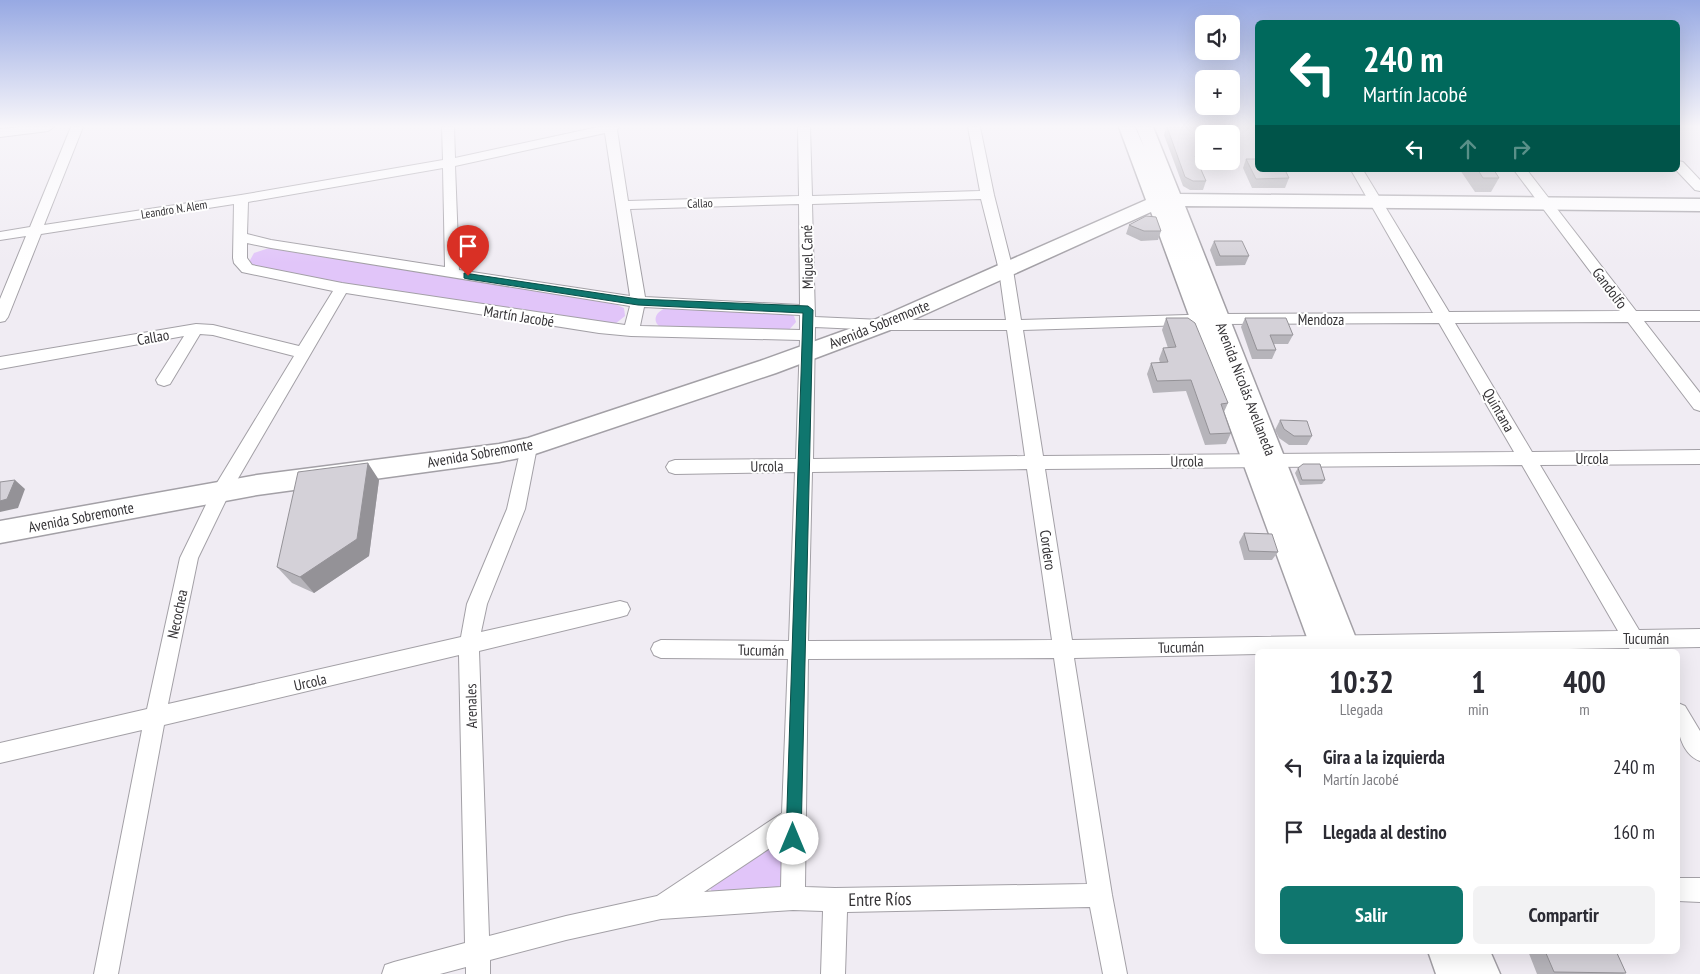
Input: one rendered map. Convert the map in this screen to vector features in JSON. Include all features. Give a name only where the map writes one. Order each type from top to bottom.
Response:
[{"type":"main road","name":"Avenida Nicolás Avellaneda","points":[[1151,172],[1166,201]]},
{"type":"main road","name":"Avenida Nicolás Avellaneda","points":[[1158,172],[1166,201],[1335,648]]},
{"type":"main road","name":"Avenida Sobremonte","points":[[0,532],[221,491],[499,453],[529,447],[808,330],[882,325],[1166,201],[1700,205]]},
{"type":"main road","points":[[1446,954],[1454,974]]},
{"type":"main road","points":[[1474,954],[1482,974]]},
{"type":"street","points":[[0,317],[59,172]]},
{"type":"street","name":"Leandro N. Alem","points":[[0,236],[241,199],[395,172]]},
{"type":"street","points":[[450,172],[452,273]]},
{"type":"street","points":[[618,172],[638,302],[630,331]]},
{"type":"street","name":"Miguel Cané","points":[[794,898],[793,819],[808,330],[805,172]]},
{"type":"street","name":"Cordero","points":[[983,172],[1006,270],[1100,895],[1115,974]]},
{"type":"street","name":"Quintana","points":[[1358,172],[1637,644]]},
{"type":"street","name":"Gandolfo","points":[[1522,172],[1700,405]]},
{"type":"street","points":[[1685,172],[1700,187]]},
{"type":"street","name":"Callao","points":[[623,205],[987,195]]},
{"type":"street","points":[[240,257],[242,237],[241,199]]},
{"type":"street","points":[[242,237],[271,244]]},
{"type":"street","points":[[240,257],[252,249],[271,244]]},
{"type":"street","name":"Martín Jacobé","points":[[271,244],[808,330]]},
{"type":"street","name":"Martín Jacobé","points":[[240,257],[241,263],[247,269],[342,288],[598,328],[630,331],[808,330]]},
{"type":"street","name":"Necochea","points":[[106,974],[155,718],[189,558],[221,491],[342,288]]},
{"type":"street","name":"Mendoza","points":[[808,330],[882,325],[1015,325],[1211,319],[1700,316]]},
{"type":"street","points":[[164,380],[196,330]]},
{"type":"street","name":"Callao","points":[[0,363],[196,330],[214,330],[304,354]]},
{"type":"street","name":"Arenales","points":[[477,963],[469,645],[477,604],[516,509],[529,447]]},
{"type":"street","name":"Urcola","points":[[675,467],[1700,457]]},
{"type":"street","name":"Urcola","points":[[0,753],[620,609]]},
{"type":"street","name":"Tucumán","points":[[661,649],[1335,648],[1637,644],[1700,638]]},
{"type":"street","points":[[1680,716],[1700,751]]},
{"type":"street","name":"Entre Ríos","points":[[661,907],[793,819]]},
{"type":"street","points":[[1680,890],[1700,890]]},
{"type":"street","name":"Entre Ríos","points":[[394,974],[477,963],[566,928],[661,907],[794,898],[835,900],[1100,895]]},
{"type":"street","points":[[833,974],[835,900]]},
{"type":"shaded area","points":[[269,248],[615,304],[624,308],[625,316],[615,324],[354,285],[253,266],[249,262],[254,253]]},
{"type":"shaded area","points":[[666,308],[790,314],[794,316],[796,322],[788,331],[660,327],[656,322],[656,316]]},
{"type":"shaded area","points":[[777,843],[784,847],[783,888],[712,893],[709,885]]},
{"type":"building","points":[[1183,172],[1202,172],[1206,181],[1193,181],[1185,177]]},
{"type":"building","points":[[1253,172],[1286,172],[1289,178],[1256,179]]},
{"type":"building","points":[[1480,172],[1496,172],[1499,178],[1483,178]]},
{"type":"building","points":[[1146,216],[1156,217],[1161,231],[1144,231],[1129,225]]},
{"type":"building","points":[[1214,241],[1242,241],[1249,256],[1220,256]]},
{"type":"building","points":[[1166,318],[1188,318],[1195,323],[1228,403],[1221,404],[1231,433],[1210,434],[1191,380],[1157,381],[1151,363],[1168,362],[1163,348],[1176,347]]},
{"type":"building","points":[[1245,318],[1286,318],[1293,335],[1270,335],[1276,350],[1257,350]]},
{"type":"building","points":[[1280,420],[1307,421],[1312,436],[1294,436],[1284,429]]},
{"type":"building","points":[[368,463],[357,539],[300,577],[277,567],[298,472]]},
{"type":"building","points":[[1303,464],[1320,464],[1325,480],[1302,480],[1298,468]]},
{"type":"building","points":[[15,480],[7,499],[0,501],[0,482]]},
{"type":"building","points":[[1244,533],[1272,534],[1278,552],[1249,551]]},
{"type":"building","points":[[1546,954],[1617,954],[1626,973],[1554,972]]},
{"type":"route","points":[[468,276],[638,302],[808,310],[793,839]]}]
